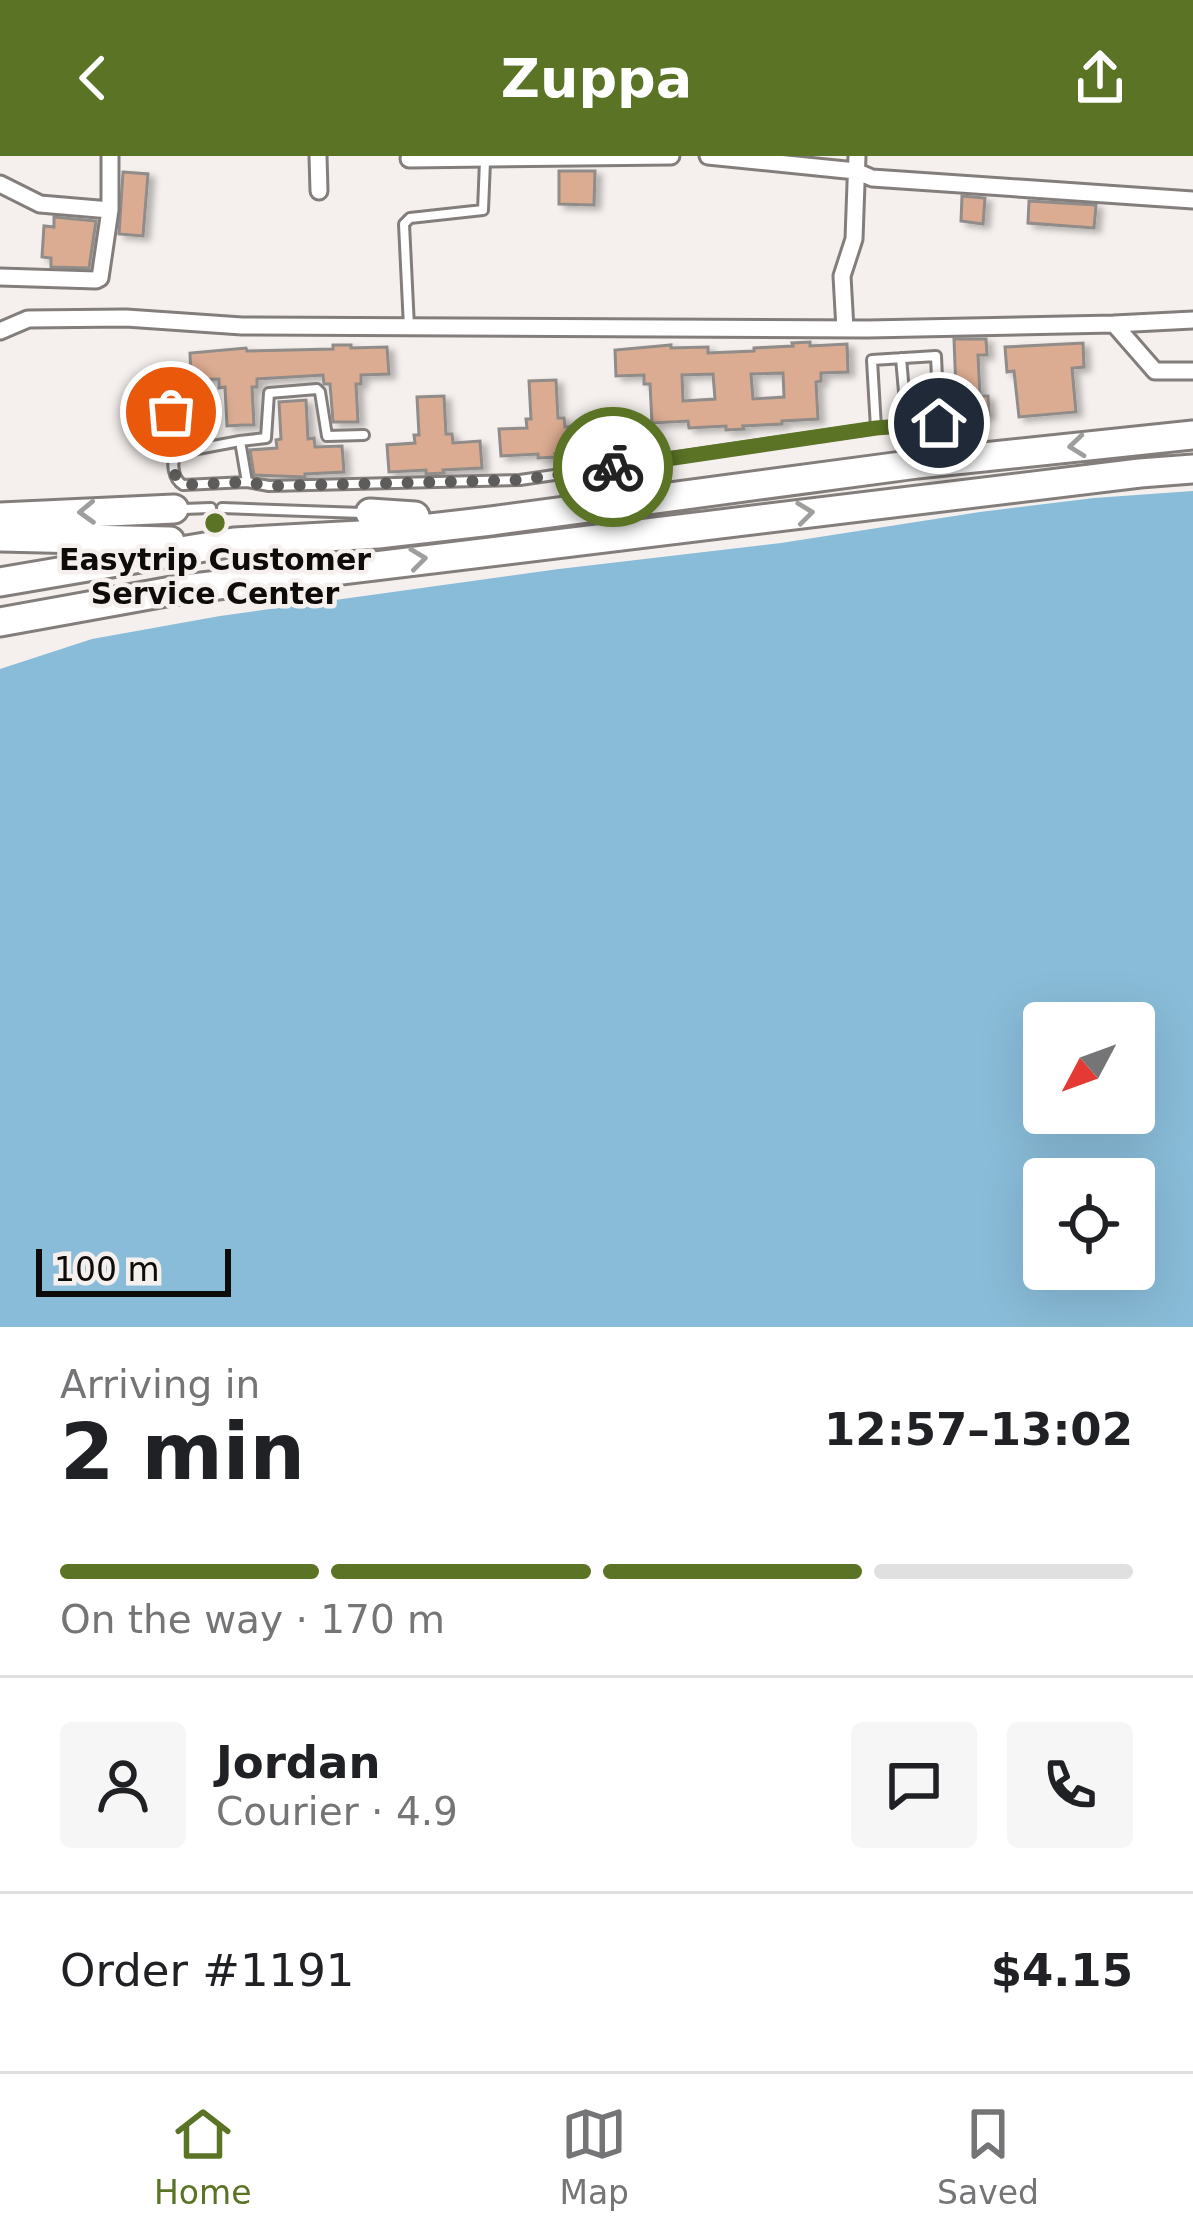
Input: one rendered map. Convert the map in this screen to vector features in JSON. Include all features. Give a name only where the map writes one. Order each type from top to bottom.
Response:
[{"type":"highway","points":[[0,537],[234,542],[378,534],[917,464],[1193,435]]},
{"type":"highway","points":[[0,622],[177,590],[1193,469]]},
{"type":"highway","points":[[0,517],[174,509]]},
{"type":"highway","points":[[370,513],[491,521]]},
{"type":"highway","points":[[3,581],[234,542]]},
{"type":"highway","points":[[0,638],[177,590]]},
{"type":"street","points":[[0,277],[100,278],[110,210],[110,156]]},
{"type":"street","points":[[318,156],[319,191]]},
{"type":"street","points":[[409,159],[671,156]]},
{"type":"street","points":[[708,156],[857,164],[872,178],[1193,200]]},
{"type":"street","points":[[845,329],[842,276],[854,239],[857,164]]},
{"type":"street","points":[[0,184],[40,204],[110,210]]},
{"type":"street","points":[[0,331],[28,320],[109,318],[242,326],[845,329],[1193,320]]},
{"type":"street","points":[[1114,324],[1155,371],[1193,371]]},
{"type":"lane","points":[[409,327],[404,224],[410,218],[484,210],[485,159]]},
{"type":"lane","points":[[199,410],[169,415],[175,476],[184,485],[520,480],[939,423],[936,356],[872,360],[876,428]]},
{"type":"lane","points":[[901,358],[907,426]]},
{"type":"lane","points":[[176,453],[266,438],[268,392],[317,389],[327,436],[364,435]]},
{"type":"lane","points":[[240,441],[247,482]]},
{"type":"lane","points":[[174,509],[370,513]]},
{"type":"water","points":[[1193,491],[1193,1327],[0,1327],[0,669],[92,639],[220,616],[781,543],[980,512]]},
{"type":"building","points":[[559,171],[595,171],[594,205],[559,204]]},
{"type":"building","points":[[123,172],[148,174],[143,236],[119,234]]},
{"type":"building","points":[[962,196],[985,198],[983,224],[961,221]]},
{"type":"building","points":[[1029,201],[1096,205],[1094,228],[1028,223]]},
{"type":"building","points":[[54,217],[96,221],[89,268],[51,267],[51,258],[42,257],[44,226],[54,227]]},
{"type":"building","points":[[954,339],[986,339],[987,355],[978,355],[980,396],[988,396],[989,415],[957,416]]},
{"type":"building","points":[[792,343],[847,344],[848,372],[821,373],[821,381],[816,382],[818,419],[726,430],[726,426],[689,428],[688,421],[652,423],[650,384],[644,384],[644,375],[616,376],[615,350],[671,345],[708,347],[708,353]],"holes":[[[783,373],[784,397],[753,399],[751,374]],[[713,374],[715,399],[683,401],[682,375]]]},
{"type":"building","points":[[1083,343],[1084,367],[1072,368],[1076,412],[1019,417],[1014,371],[1007,372],[1005,347]]},
{"type":"building","points":[[333,345],[387,347],[389,374],[361,375],[361,384],[356,384],[358,422],[333,422],[330,384],[324,384],[323,375],[257,379],[257,387],[252,387],[254,425],[227,426],[225,387],[219,388],[219,379],[191,380],[190,353],[333,349]]},
{"type":"building","points":[[556,380],[558,418],[564,418],[565,427],[593,425],[594,452],[501,456],[499,429],[527,428],[526,419],[531,419],[529,381]]},
{"type":"building","points":[[444,396],[446,434],[452,434],[453,443],[480,441],[482,468],[389,472],[387,445],[415,443],[414,435],[419,435],[417,397]]},
{"type":"building","points":[[306,400],[308,439],[314,438],[315,447],[342,446],[344,472],[305,477],[254,475],[250,450],[277,448],[276,440],[281,439],[279,402]]},
{"type":"way so far","points":[[171,412],[175,476],[184,485],[520,480],[613,467]]},
{"type":"place","name":"Easytrip Customer Service Center","points":[[215,523]]},
{"type":"route","points":[[613,467],[939,423]]}]
